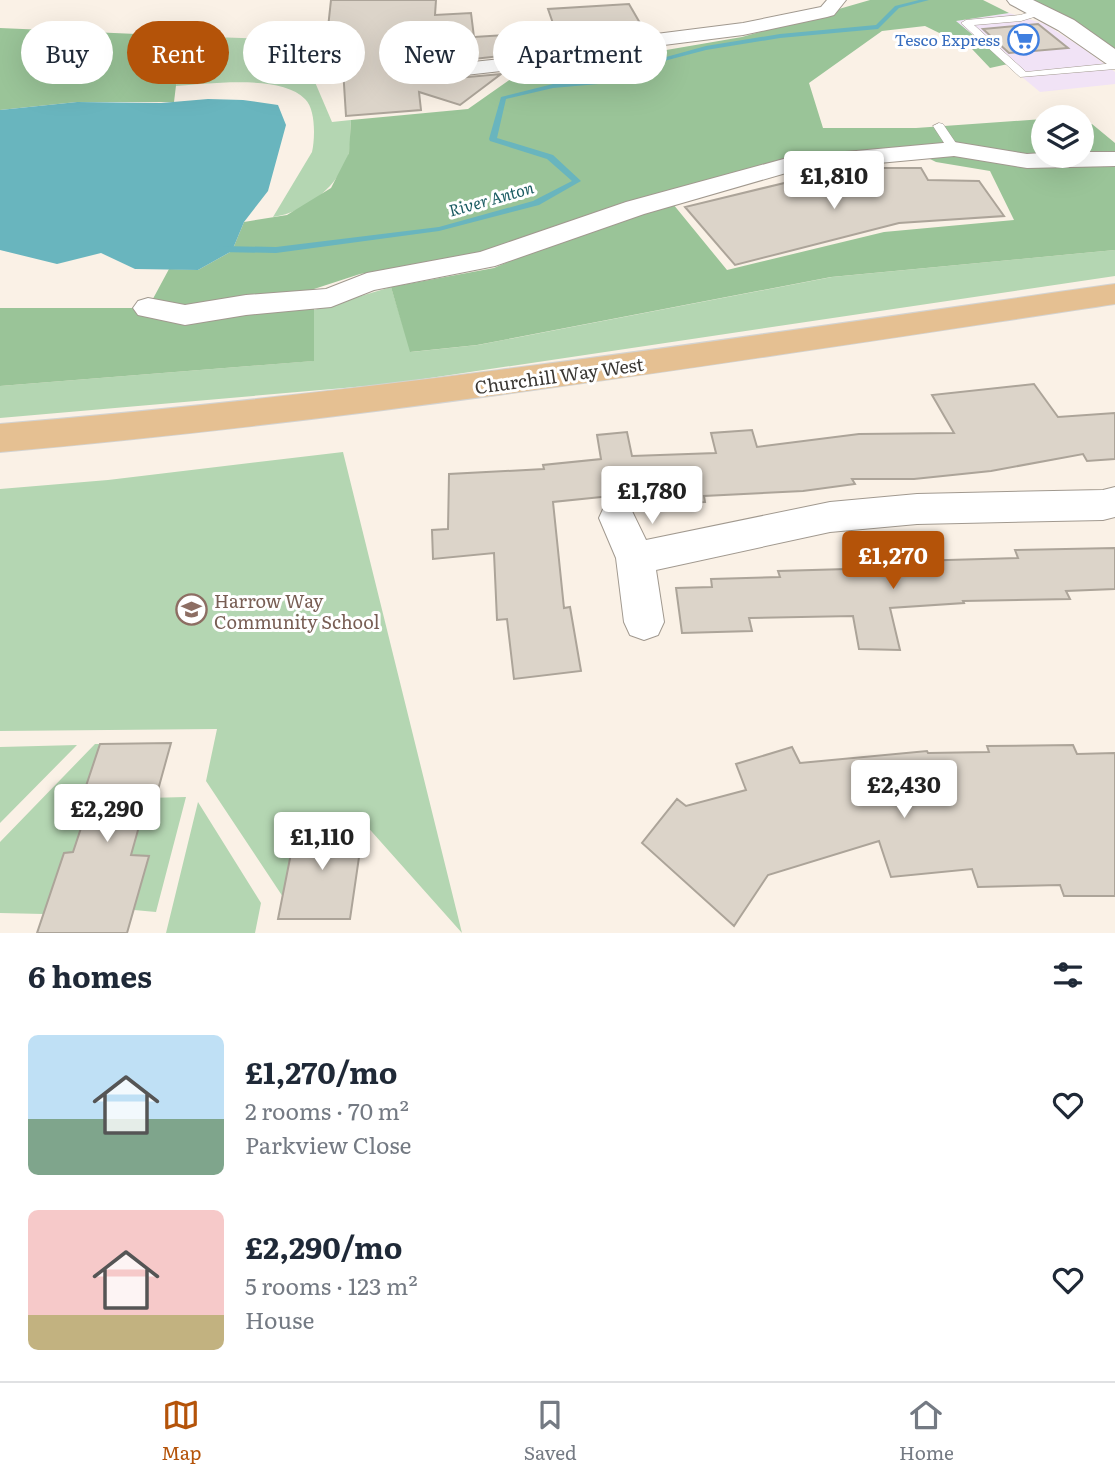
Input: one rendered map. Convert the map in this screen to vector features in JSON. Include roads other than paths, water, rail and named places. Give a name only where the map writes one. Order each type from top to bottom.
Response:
[{"type":"main road","name":"Churchill Way West","points":[[0,438],[122,429],[351,403],[1115,293]]},
{"type":"street","points":[[479,68],[546,60],[656,40],[743,29],[774,13],[827,11],[837,0]]},
{"type":"street","points":[[1018,0],[1066,25],[1115,59]]},
{"type":"street","points":[[148,308],[185,315],[246,305],[331,298],[367,282],[485,260],[648,204],[791,164],[947,138],[1027,161],[1115,159]]},
{"type":"street","points":[[635,558],[830,517],[917,509],[1103,505],[1115,502]]},
{"type":"street","points":[[617,518],[635,558],[644,622]]},
{"type":"lane","points":[[1041,12],[1021,18],[966,23],[1024,75],[1115,66]]},
{"type":"water","points":[[208,99],[278,105],[286,125],[268,191],[244,222],[232,251],[198,270],[135,269],[101,253],[57,264],[0,250],[0,110],[77,102],[161,103]]},
{"type":"waterway","name":"River Anton","points":[[220,249],[276,250],[439,229],[536,203],[577,181],[550,157],[493,139],[503,98],[553,86],[621,80],[639,66],[706,48],[780,36],[878,27],[897,7],[926,0]]},
{"type":"place","name":"Tesco Express","points":[[1023,39]]},
{"type":"place","name":"Harrow Way Community School","points":[[191,610]]}]
